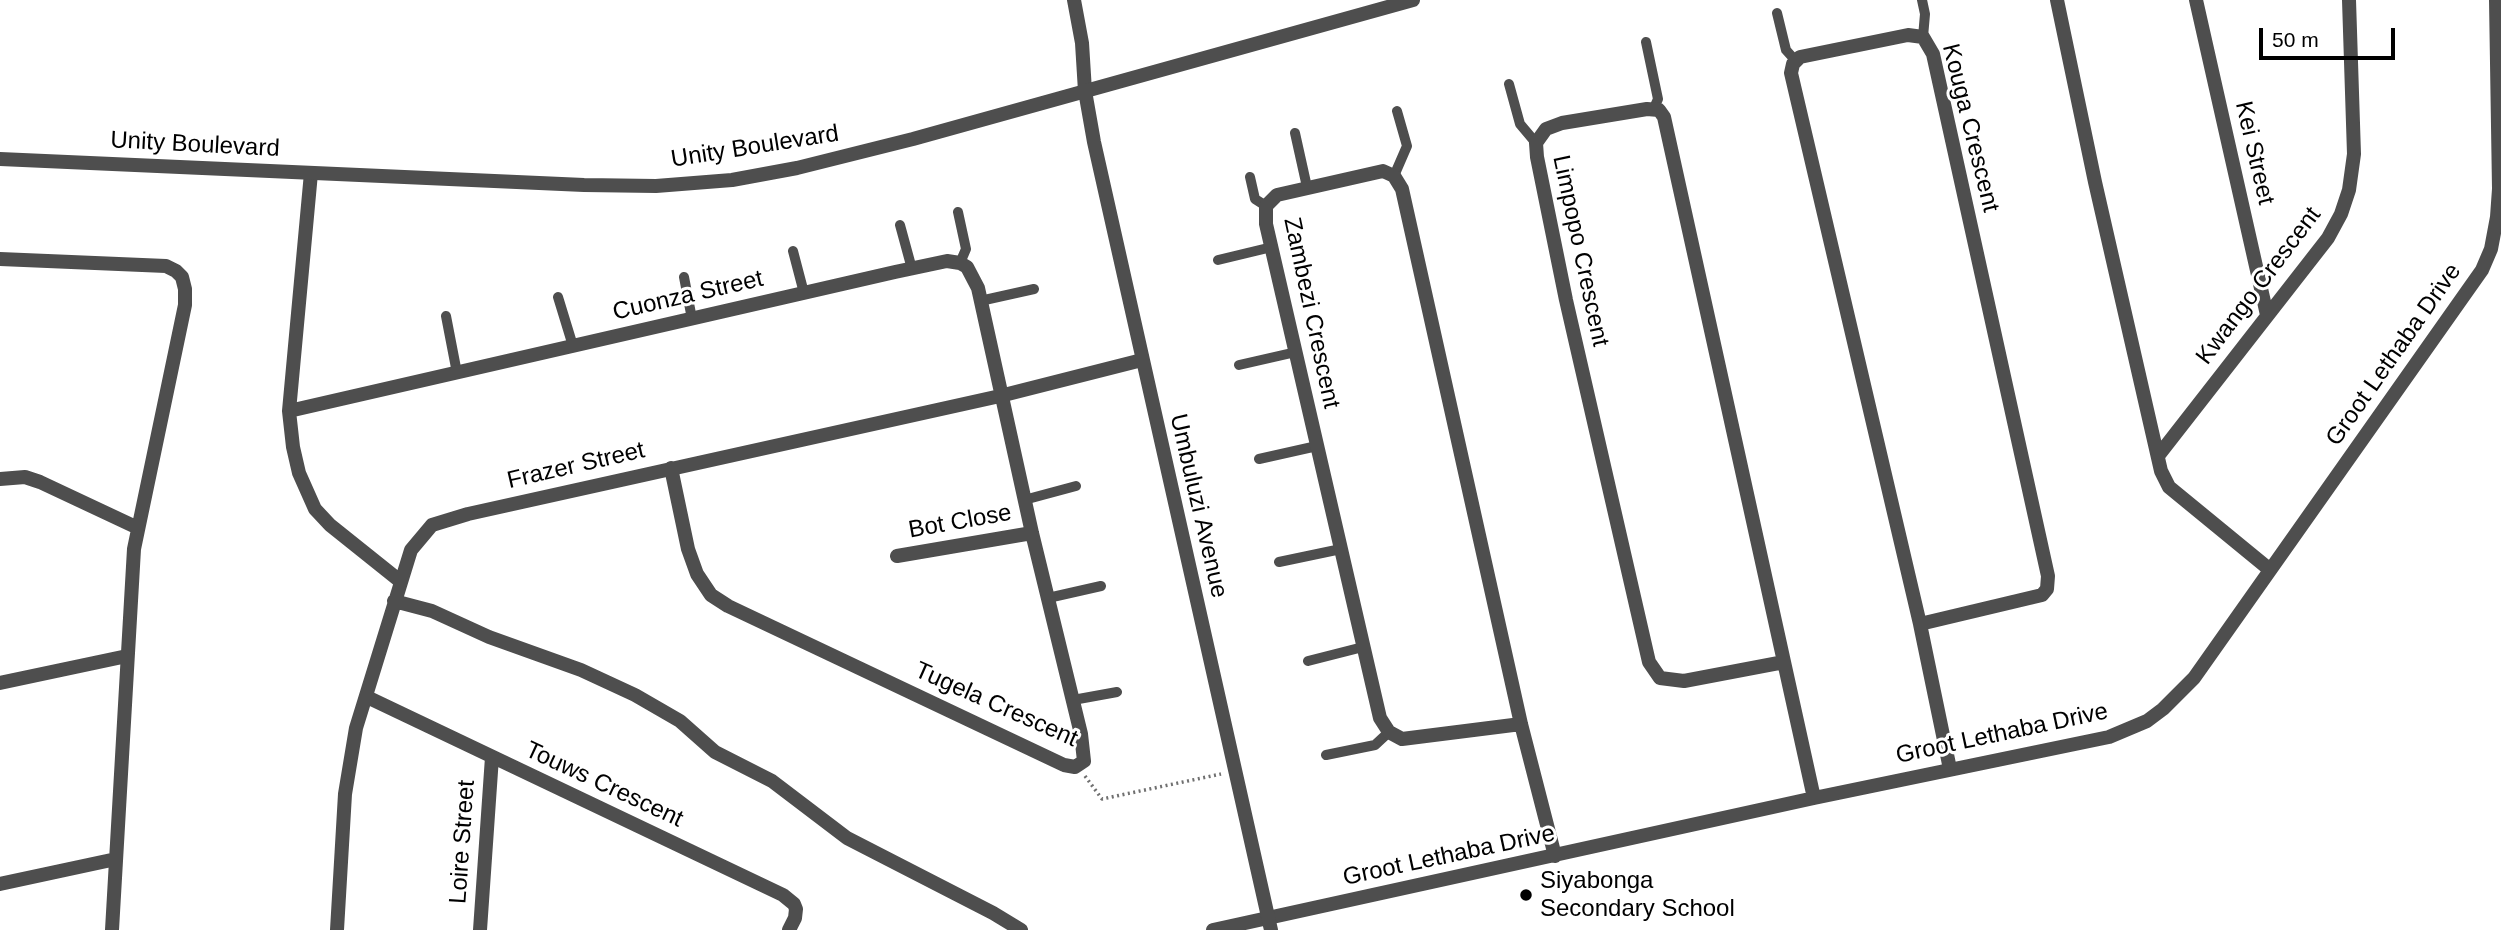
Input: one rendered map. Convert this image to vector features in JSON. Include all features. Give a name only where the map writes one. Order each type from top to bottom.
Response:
[{"type":"street","name":"Umbuluzi Avenue","points":[[1074,0],[1094,142],[1269,924]]},
{"type":"street","name":"Unity Boulevard","points":[[0,159],[584,185],[656,186],[720,181],[810,165],[913,139],[1413,0]]},
{"type":"street","points":[[2057,0],[2095,182],[2161,471],[2169,487],[2269,569]]},
{"type":"street","name":"Kei Street","points":[[2196,0],[2267,315]]},
{"type":"street","name":"Kwango Crescent","points":[[2158,456],[2328,238],[2341,215],[2349,190],[2354,154],[2348,0]]},
{"type":"street","name":"Groot Lethaba Drive","points":[[1213,930],[1269,924],[1814,798],[2109,737],[2147,721],[2194,678],[2482,270],[2491,249],[2497,218],[2499,140],[2496,0]]},
{"type":"street","name":"Kouga Crescent","points":[[1796,60],[1805,55],[1896,37],[1923,37],[1933,54],[2049,576],[2047,589],[2042,595],[1920,624]]},
{"type":"street","points":[[1796,60],[1791,74],[1920,624],[1950,769]]},
{"type":"street","points":[[1654,108],[1664,117],[1814,798]]},
{"type":"street","name":"Limpopo Crescent","points":[[1654,108],[1554,125],[1546,129],[1536,143],[1536,157],[1566,300],[1649,662],[1660,678],[1684,681],[1784,662]]},
{"type":"street","name":"Zambezi Crescent","points":[[1389,732],[1380,718],[1363,647],[1266,224],[1266,206],[1277,195],[1307,187],[1383,171],[1394,176]]},
{"type":"street","points":[[311,173],[289,411],[293,447],[299,473],[315,509],[330,525],[400,581]]},
{"type":"street","points":[[1394,176],[1405,199],[1521,724],[1555,856]]},
{"type":"street","points":[[0,259],[166,266],[182,277],[185,289],[185,305],[134,549],[112,930]]},
{"type":"street","name":"Cuonza Street","points":[[289,411],[912,268],[947,261],[960,263]]},
{"type":"street","points":[[960,263],[967,267],[974,277],[1000,396]]},
{"type":"street","name":"Frazer Street","points":[[337,930],[342,828],[349,758],[356,728],[411,550],[432,525],[671,468],[1000,396],[1142,360]]},
{"type":"street","name":"Tugela Crescent","points":[[671,468],[688,549],[696,573],[712,595],[728,606],[1058,762],[1069,767],[1078,766],[1084,761],[1084,753],[1073,700],[1000,396]]},
{"type":"street","points":[[0,480],[24,477],[40,482],[138,528]]},
{"type":"street","name":"Bot Close","points":[[897,556],[1032,533]]},
{"type":"street","points":[[394,601],[432,611],[496,640],[581,670],[635,695],[680,722],[716,752],[772,781],[847,838],[1021,930]]},
{"type":"street","points":[[0,683],[127,656]]},
{"type":"street","name":"Touws Crescent","points":[[366,697],[788,897],[796,909],[789,930]]},
{"type":"street","points":[[1389,732],[1402,738],[1414,738],[1521,724]]},
{"type":"street","name":"Loire Street","points":[[480,930],[492,757]]},
{"type":"street","points":[[0,884],[116,859]]},
{"type":"lane","points":[[1922,0],[1925,14],[1923,37]]},
{"type":"lane","points":[[1777,13],[1786,50],[1796,60]]},
{"type":"lane","points":[[1646,42],[1658,99],[1654,108]]},
{"type":"lane","points":[[1509,84],[1520,124],[1536,143]]},
{"type":"lane","points":[[1394,176],[1406,146],[1397,111]]},
{"type":"lane","points":[[1295,133],[1307,187]]},
{"type":"lane","points":[[1250,177],[1255,199],[1266,206]]},
{"type":"lane","points":[[958,212],[966,249],[960,263]]},
{"type":"lane","points":[[900,225],[912,268]]},
{"type":"lane","points":[[1218,260],[1272,247]]},
{"type":"lane","points":[[793,251],[804,293]]},
{"type":"lane","points":[[684,277],[692,319]]},
{"type":"lane","points":[[980,301],[1034,289]]},
{"type":"lane","points":[[558,297],[573,346]]},
{"type":"lane","points":[[446,316],[457,373]]},
{"type":"lane","points":[[1239,365],[1296,352]]},
{"type":"lane","points":[[1259,459],[1317,446]]},
{"type":"lane","points":[[1024,500],[1076,486]]},
{"type":"lane","points":[[1279,562],[1341,549]]},
{"type":"lane","points":[[1048,598],[1101,586]]},
{"type":"lane","points":[[1308,661],[1363,647]]},
{"type":"lane","points":[[1073,700],[1117,692]]},
{"type":"lane","points":[[1326,755],[1375,745],[1389,732]]},
{"type":"path","points":[[1078,766],[1102,799],[1235,771]]},
{"type":"place","name":"Siyabonga Secondary School","points":[[1526,895]]}]
